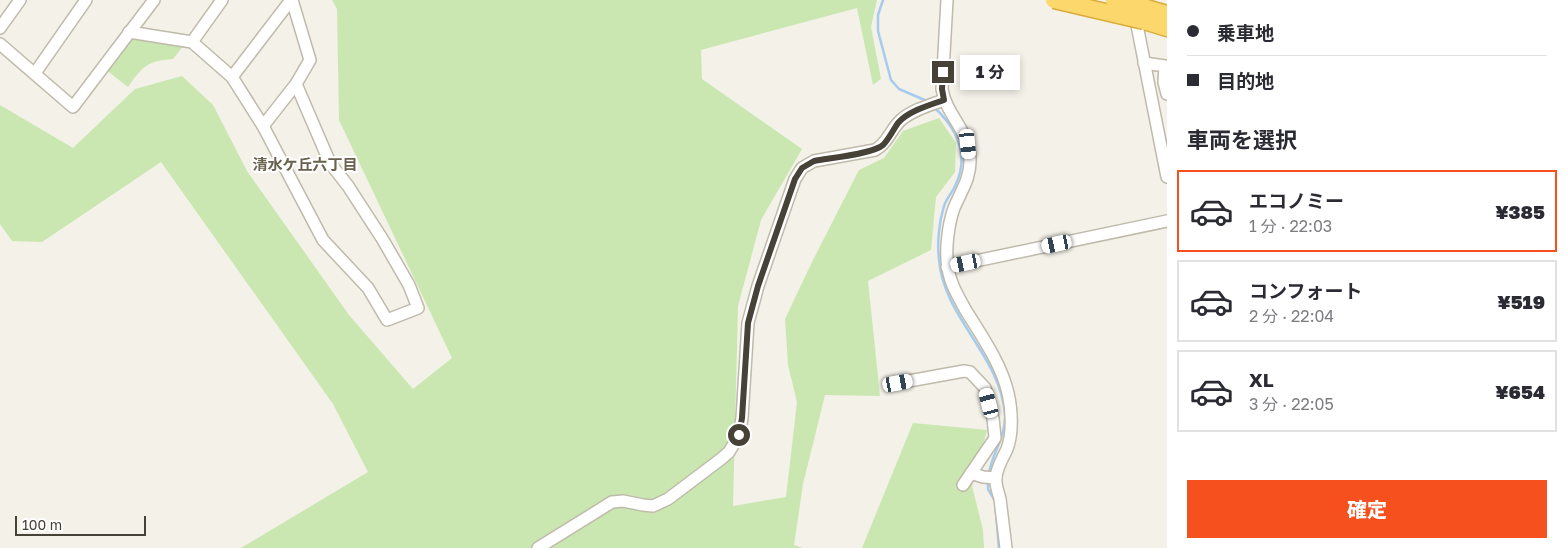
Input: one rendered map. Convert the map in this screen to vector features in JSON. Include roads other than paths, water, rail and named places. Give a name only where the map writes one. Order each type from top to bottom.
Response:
[{"type":"highway","points":[[1054,0],[1121,16],[1167,14]]},
{"type":"highway","points":[[1114,0],[1167,28]]},
{"type":"highway","points":[[1141,14],[1167,38]]},
{"type":"street","points":[[0,28],[20,0]]},
{"type":"street","points":[[35,73],[86,0]]},
{"type":"street","points":[[192,42],[222,0]]},
{"type":"street","points":[[232,77],[291,0]]},
{"type":"street","points":[[263,126],[296,84],[310,60],[291,0]]},
{"type":"street","points":[[947,0],[941,101],[962,130],[968,144],[970,158],[968,179],[954,207],[948,228],[947,267],[954,289],[1002,375],[1008,394],[1011,416],[1009,443],[998,468],[991,478]]},
{"type":"street","points":[[0,44],[73,107],[149,2]]},
{"type":"street","points":[[1141,14],[1144,63],[1167,177]]},
{"type":"street","points":[[129,32],[192,42],[232,77],[263,126],[323,240],[368,288],[388,320],[418,308],[409,284],[383,240],[348,186],[330,163],[296,84]]},
{"type":"street","points":[[1144,63],[1165,66],[1164,82],[1167,94]]},
{"type":"street","points":[[538,548],[612,502],[623,501],[643,506],[653,506],[668,499],[729,452],[739,435],[742,418],[748,323],[775,233],[798,173],[808,163],[814,161],[875,150],[882,146],[899,121],[910,114],[941,101]]},
{"type":"street","points":[[947,267],[1167,221]]},
{"type":"street","points":[[898,383],[964,371],[970,372],[985,388],[993,418],[995,438],[963,485]]},
{"type":"street","points":[[995,438],[1009,443]]},
{"type":"street","points":[[971,474],[991,478],[996,485],[1006,548]]},
{"type":"waterway","points":[[883,0],[878,15],[878,31],[891,80],[899,89],[927,101]]},
{"type":"waterway","points":[[935,108],[950,125],[959,144],[961,154],[959,175],[942,212],[938,239],[938,253],[943,280],[950,300],[994,374],[1001,394],[1005,415],[1003,431],[989,473]]},
{"type":"waterway","points":[[1160,115],[1167,147]]},
{"type":"waterway","points":[[988,481],[988,489],[995,501],[999,548]]},
{"type":"district","name":"清水ケ丘六丁目","points":[[305,165]]}]
